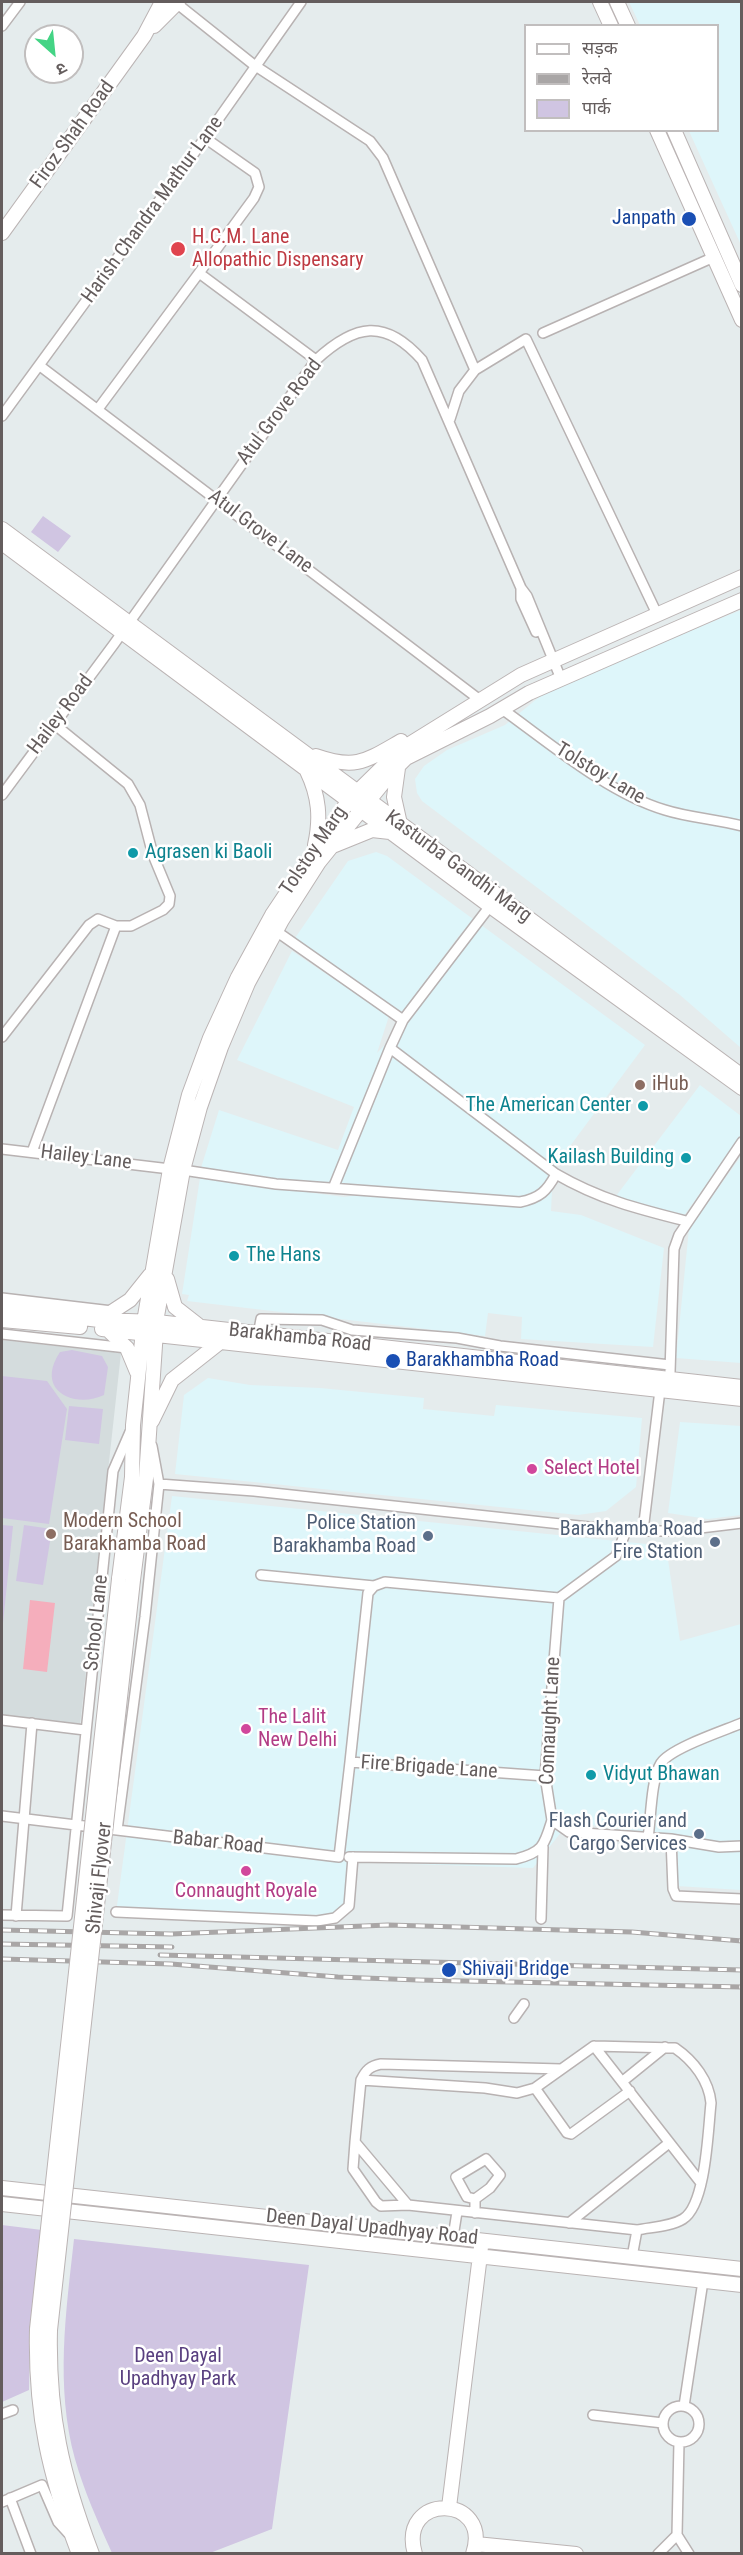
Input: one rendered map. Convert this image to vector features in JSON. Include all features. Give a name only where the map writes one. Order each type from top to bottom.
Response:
[{"type":"main road","name":"Firoz Shah Road","points":[[144,36],[162,2]]},
{"type":"main road","name":"Firoz Shah Road","points":[[2,233],[144,36],[176,2]]},
{"type":"main road","points":[[600,2],[610,24]]},
{"type":"main road","points":[[617,2],[627,24]]},
{"type":"main road","points":[[658,132],[741,320]]},
{"type":"main road","points":[[675,132],[741,285]]},
{"type":"main road","name":"Kasturba Gandhi Marg","points":[[2,529],[7,547],[121,634],[306,768],[353,796]]},
{"type":"main road","name":"Kasturba Gandhi Marg","points":[[7,547],[130,622],[304,752],[365,806],[741,1076]]},
{"type":"main road","name":"Tolstoy Marg","points":[[151,1327],[189,1095],[210,1038],[238,976],[272,915],[314,850],[353,796],[400,750],[461,710],[521,675],[741,577]]},
{"type":"main road","name":"Tolstoy Marg","points":[[176,1170],[221,1047],[248,983],[276,931],[319,862],[398,766],[424,748],[561,679],[741,600]]},
{"type":"main road","points":[[304,752],[337,763],[352,765],[367,761],[435,721],[461,710]]},
{"type":"main road","points":[[333,845],[372,831],[395,828],[394,796],[398,766]]},
{"type":"main road","points":[[306,768],[315,786],[319,808],[319,828],[314,850]]},
{"type":"main road","name":"Kasturba Gandhi Marg","points":[[395,828],[490,906],[741,1088]]},
{"type":"main road","points":[[139,1380],[128,1348],[102,1325],[159,1271],[175,1308],[203,1328]]},
{"type":"main road","name":"Barakhamba Road","points":[[2,1308],[102,1325]]},
{"type":"main road","name":"Barakhamba Road","points":[[2,1320],[203,1328],[540,1365],[670,1372],[741,1387]]},
{"type":"main road","name":"Barakhamba Road","points":[[151,1327],[219,1343],[741,1399]]},
{"type":"main road","name":"Shivaji Flyover","points":[[44,2329],[126,1580],[133,1425],[139,1380],[151,1327]]},
{"type":"main road","name":"Shivaji Flyover","points":[[126,1580],[146,1478],[151,1327]]},
{"type":"main road","points":[[149,1426],[172,1380],[219,1343]]},
{"type":"main road","name":"Deen Dayal Upadhyay Road","points":[[2,2188],[741,2269]]},
{"type":"main road","name":"Deen Dayal Upadhyay Road","points":[[2,2204],[741,2285]]},
{"type":"main road","points":[[449,2507],[460,2400],[482,2240]]},
{"type":"main road","points":[[44,2329],[39,2407],[46,2455],[79,2553]]},
{"type":"main road","points":[[44,2329],[52,2409],[60,2456],[74,2507],[92,2553]]},
{"type":"main road","points":[[414,2553],[412,2531],[421,2516],[430,2510],[449,2507],[467,2516],[474,2526],[475,2549],[576,2553]]},
{"type":"street","points":[[2,26],[20,2]]},
{"type":"street","points":[[176,2],[254,65],[370,141],[383,158],[475,370]]},
{"type":"street","name":"Harish Chandra Mathur Lane","points":[[2,416],[205,138],[254,65],[301,2]]},
{"type":"street","points":[[98,409],[255,198],[259,187],[255,173],[205,138]]},
{"type":"street","points":[[543,333],[714,257]]},
{"type":"street","points":[[199,273],[316,360]]},
{"type":"street","name":"Atul Grove Road","points":[[130,622],[316,360],[336,342],[360,331],[384,330],[407,343],[423,360],[521,588],[536,616],[545,646],[561,679]]},
{"type":"street","points":[[450,419],[459,391],[475,370],[526,339],[657,614]]},
{"type":"street","name":"Atul Grove Lane","points":[[40,366],[480,700]]},
{"type":"street","name":"Hailey Road","points":[[2,795],[130,622]]},
{"type":"street","name":"Tolstoy Lane","points":[[502,709],[568,756],[637,799],[666,811],[720,819],[741,826]]},
{"type":"street","points":[[2,1037],[89,925],[98,919],[116,926],[131,926],[163,910],[169,904],[170,896],[153,855],[136,794],[128,784],[54,724]]},
{"type":"street","points":[[334,1186],[403,1020],[490,906]]},
{"type":"street","points":[[33,1152],[116,926]]},
{"type":"street","points":[[276,931],[403,1020]]},
{"type":"street","points":[[390,1048],[556,1173],[588,1192],[610,1201],[686,1221]]},
{"type":"street","points":[[258,1335],[261,1319],[322,1320],[352,1330],[457,1338],[670,1372],[674,1249],[686,1221],[741,1142]]},
{"type":"street","name":"Hailey Lane","points":[[2,1149],[276,1184],[334,1186],[520,1202],[534,1199],[547,1191],[556,1173]]},
{"type":"street","points":[[2,1298],[115,1311]]},
{"type":"street","points":[[2,1334],[128,1348]]},
{"type":"street","points":[[540,1365],[541,1350]]},
{"type":"street","points":[[644,1531],[660,1390]]},
{"type":"street","name":"School Lane","points":[[16,1916],[67,1916],[113,1471],[133,1425]]},
{"type":"street","points":[[117,1830],[145,1617],[159,1484],[149,1426]]},
{"type":"street","points":[[159,1484],[254,1491],[626,1531],[675,1531],[741,1523]]},
{"type":"street","points":[[261,1575],[374,1586],[385,1582],[559,1598],[616,1557],[626,1531]]},
{"type":"street","name":"Fire Brigade Lane","points":[[374,1586],[368,1593],[350,1762],[545,1776]]},
{"type":"street","name":"Connaught Lane","points":[[552,1820],[545,1776],[559,1598]]},
{"type":"street","points":[[2,1720],[85,1730]]},
{"type":"street","points":[[2,1915],[16,1916],[32,1723]]},
{"type":"street","points":[[648,1838],[657,1774],[662,1761],[676,1752],[741,1723]]},
{"type":"street","points":[[339,1857],[350,1762]]},
{"type":"street","name":"Babar Road","points":[[2,1816],[339,1857],[516,1859],[532,1855],[543,1847]]},
{"type":"street","points":[[541,1919],[543,1847],[552,1820],[569,1832],[671,1839],[719,1847],[741,1846]]},
{"type":"street","points":[[671,1839],[673,1889],[676,1896],[741,1899]]},
{"type":"street","points":[[116,1912],[317,1921],[335,1918],[349,1906],[353,1857]]},
{"type":"street","points":[[514,2018],[524,2004]]},
{"type":"street","points":[[594,2046],[701,2183]]},
{"type":"street","points":[[361,2080],[484,2088],[517,2093],[535,2088],[594,2046],[675,2048],[686,2055],[705,2081],[710,2092],[711,2103],[697,2202],[684,2219],[637,2230],[408,2205],[381,2206],[353,2169],[361,2080],[365,2071],[381,2064],[561,2069]]},
{"type":"street","points":[[623,2081],[665,2047]]},
{"type":"street","points":[[535,2088],[567,2133],[571,2134],[630,2091]]},
{"type":"street","points":[[355,2142],[408,2205]]},
{"type":"street","points":[[569,2223],[669,2143]]},
{"type":"street","points":[[486,2159],[499,2172],[499,2179],[475,2199],[466,2197],[456,2177],[486,2159]]},
{"type":"street","points":[[475,2199],[475,2213]]},
{"type":"street","points":[[453,2237],[457,2212]]},
{"type":"street","points":[[632,2257],[637,2230]]},
{"type":"street","points":[[684,2406],[703,2281]]},
{"type":"street","points":[[684,2406],[696,2413],[699,2423],[695,2436],[688,2441],[679,2442],[668,2437],[663,2422],[669,2410],[684,2406]]},
{"type":"street","points":[[2,2415],[13,2410]]},
{"type":"street","points":[[593,2415],[663,2422]]},
{"type":"street","points":[[679,2442],[677,2535],[689,2553]]},
{"type":"street","points":[[31,2553],[6,2500],[44,2486],[58,2522],[74,2539]]},
{"type":"street","points":[[658,2553],[677,2535]]},
{"type":"shaded area","points":[[629,2],[741,2],[741,245],[689,132],[719,132],[719,24],[640,24]]},
{"type":"shaded area","points":[[741,610],[741,1048],[680,995],[422,801],[417,793],[415,779],[424,766],[447,750],[505,725],[549,689]]},
{"type":"shaded area","points":[[376,852],[387,856],[645,1045],[553,1169],[551,1211],[581,1215],[664,1248],[653,1347],[521,1339],[522,1317],[488,1313],[485,1336],[187,1301],[189,1295],[182,1294],[200,1178],[344,1197],[405,1188],[328,1184],[200,1171],[219,1110],[338,1150],[354,1107],[237,1060],[292,951],[389,1016],[377,1053],[404,1025],[464,929],[402,1012],[293,941],[348,861]]},
{"type":"shaded area","points":[[700,1085],[741,1116],[741,1136],[683,1217],[616,1196]]},
{"type":"shaded area","points":[[741,1156],[741,1363],[676,1358],[689,1229]]},
{"type":"shaded area","name":"Modern School Barakhamba Road","points":[[2,1340],[121,1353],[80,1725],[2,1716]]},
{"type":"shaded area","points":[[208,1378],[250,1385],[320,1388],[424,1398],[423,1409],[494,1416],[496,1405],[642,1418],[636,1487],[606,1511],[578,1515],[175,1474],[184,1395]]},
{"type":"shaded area","points":[[680,1422],[741,1426],[741,1515],[708,1519],[668,1513]]},
{"type":"shaded area","points":[[172,1496],[666,1546],[680,1641],[741,1624],[741,1840],[710,1842],[569,1822],[533,1868],[350,1862],[347,1905],[336,1915],[116,1913]]},
{"type":"shaded area","points":[[30,1600],[55,1603],[47,1672],[23,1669]]},
{"type":"shaded area","points":[[678,1846],[741,1849],[741,1890],[677,1886]]},
{"type":"green space","points":[[43,516],[71,536],[58,552],[31,532]]},
{"type":"green space","points":[[72,1350],[102,1356],[108,1367],[104,1395],[93,1399],[70,1398],[55,1386],[52,1377],[53,1366],[60,1352]]},
{"type":"green space","points":[[2,1376],[47,1381],[67,1409],[49,1524],[2,1518]]},
{"type":"green space","points":[[69,1406],[103,1409],[99,1444],[65,1440]]},
{"type":"green space","points":[[2,1525],[13,1526],[2,1633]]},
{"type":"green space","points":[[24,1525],[52,1529],[43,1585],[16,1581]]},
{"type":"green space","points":[[2,2225],[42,2230],[30,2341],[29,2390],[2,2402]]},
{"type":"green space","name":"Deen Dayal Upadhyay Park","points":[[74,2239],[309,2265],[272,2529],[210,2553],[112,2553],[75,2459],[65,2404],[64,2349]]},
{"type":"railway","points":[[2,1930],[171,1934],[388,1925],[632,1932],[742,1941]]},
{"type":"railway","points":[[2,1944],[172,1947]]},
{"type":"railway","points":[[160,1955],[742,1970]]},
{"type":"railway","points":[[2,1959],[171,1964],[338,1977],[742,1987]]},
{"type":"place","name":"Janpath","points":[[689,219]]},
{"type":"place","name":"H.C.M. Lane Allopathic Dispensary","points":[[178,249]]},
{"type":"place","name":"Agrasen ki Baoli","points":[[133,853]]},
{"type":"place","name":"iHub","points":[[640,1085]]},
{"type":"place","name":"The American Center","points":[[643,1106]]},
{"type":"place","name":"Kailash Building","points":[[686,1158]]},
{"type":"place","name":"The Hans","points":[[234,1256]]},
{"type":"place","name":"Barakhambha Road","points":[[393,1361]]},
{"type":"place","name":"Select Hotel","points":[[532,1469]]},
{"type":"place","name":"Modern School Barakhamba Road","points":[[51,1534]]},
{"type":"place","name":"Police Station Barakhamba Road","points":[[428,1536]]},
{"type":"place","name":"Barakhamba Road Fire Station","points":[[715,1542]]},
{"type":"place","name":"The Lalit New Delhi","points":[[246,1729]]},
{"type":"place","name":"Vidyut Bhawan","points":[[591,1775]]},
{"type":"place","name":"Flash Courier and Cargo Services","points":[[699,1834]]},
{"type":"place","name":"Connaught Royale","points":[[246,1871]]},
{"type":"place","name":"Shivaji Bridge","points":[[449,1970]]}]
